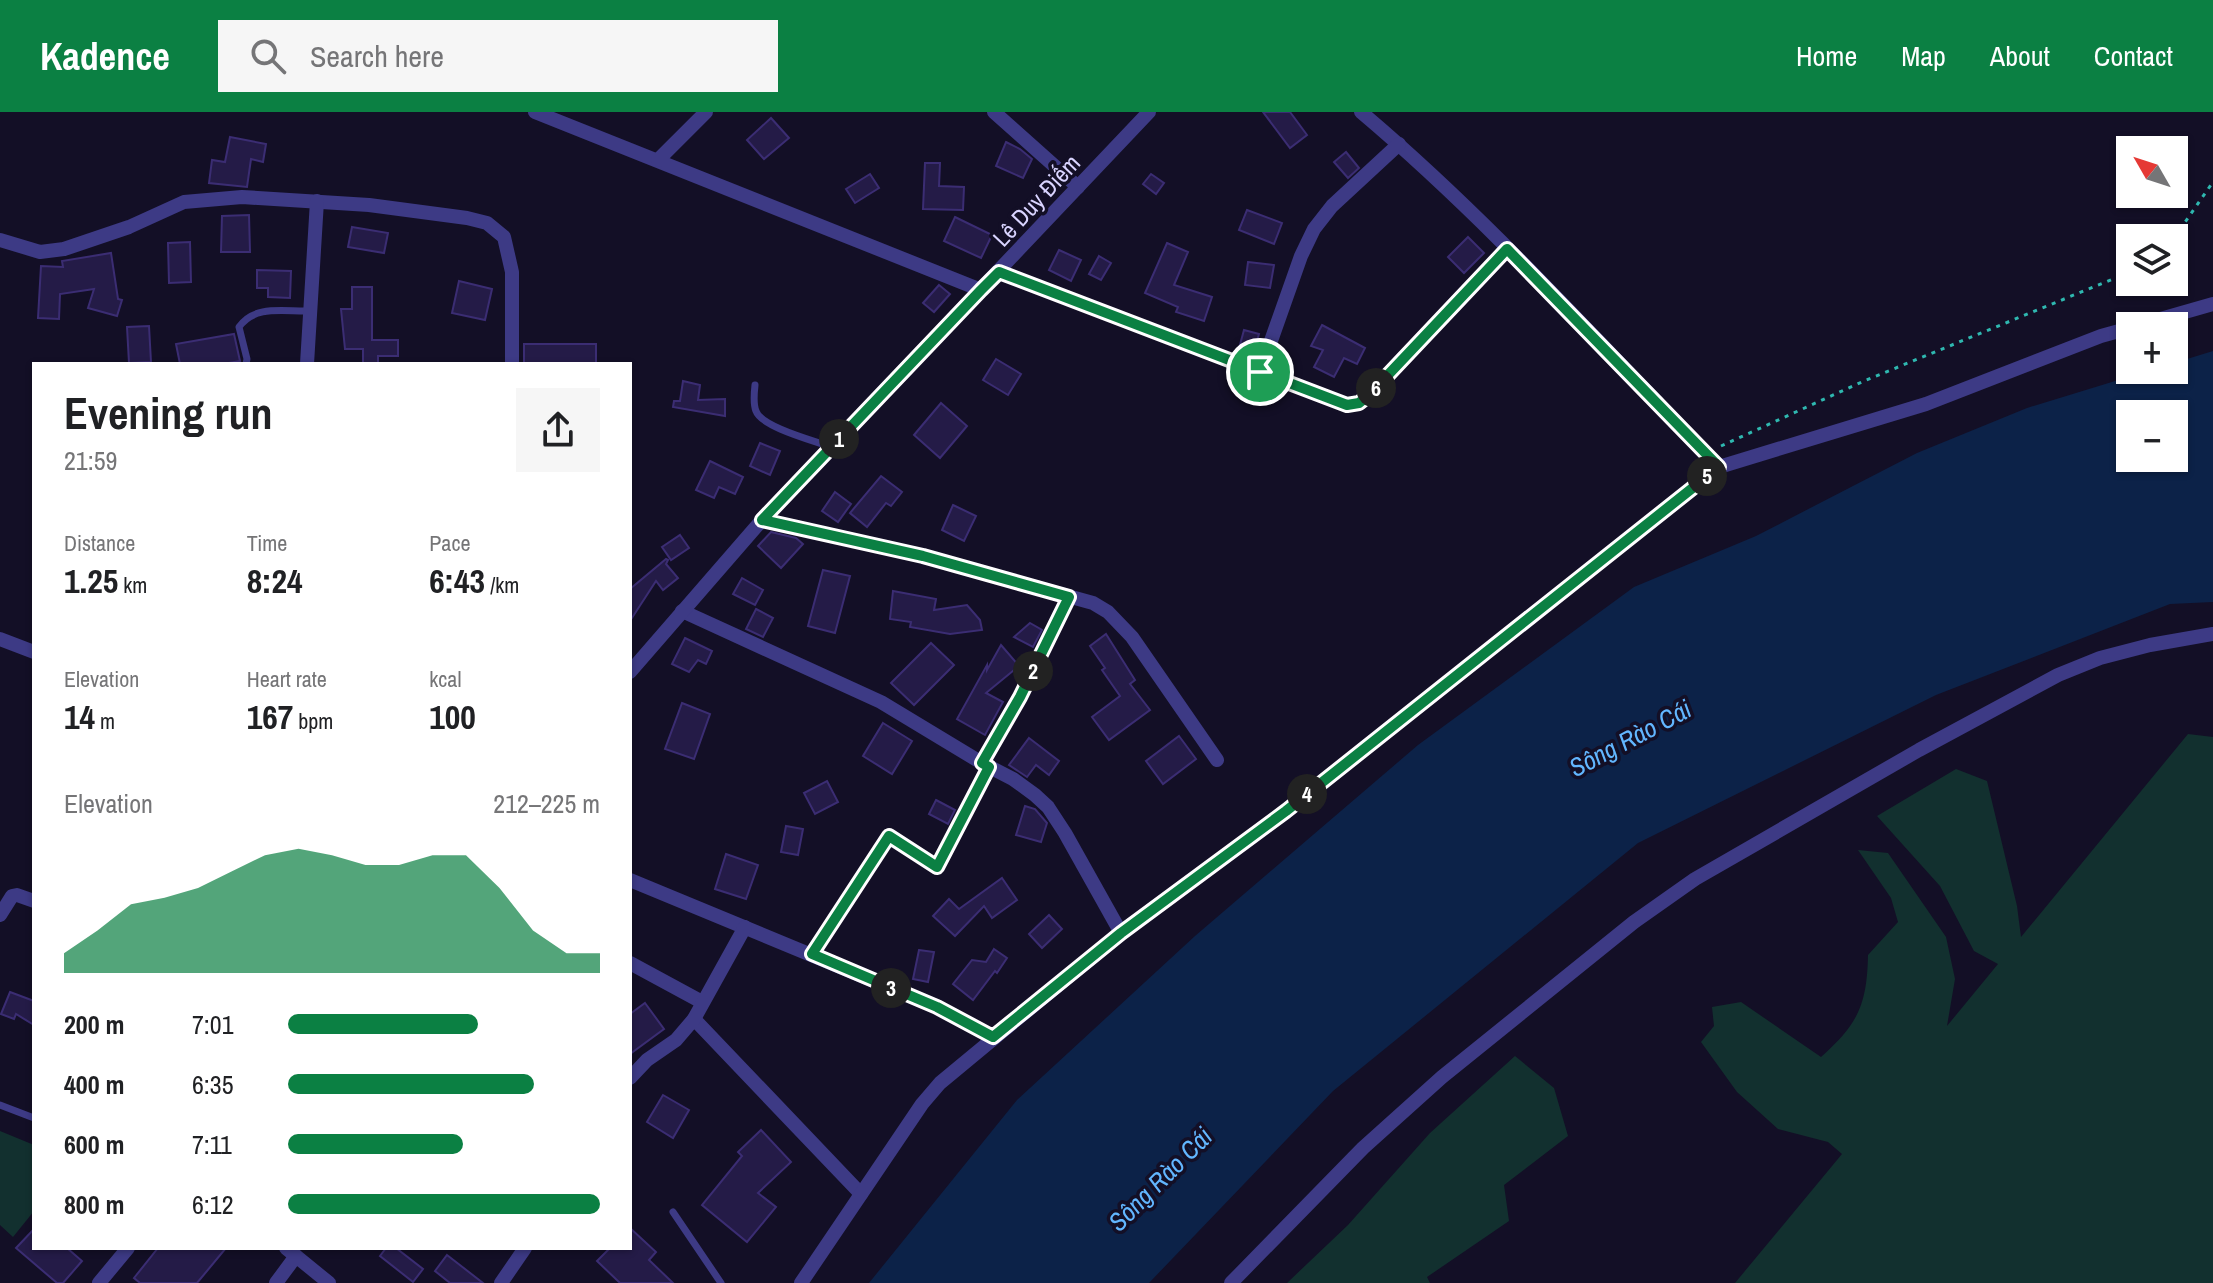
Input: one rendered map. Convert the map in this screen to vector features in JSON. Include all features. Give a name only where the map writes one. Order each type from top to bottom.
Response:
[{"type":"street","points":[[535,112],[981,290]]},
{"type":"street","points":[[658,160],[706,112]]},
{"type":"street","points":[[994,112],[1078,187]]},
{"type":"street","name":"Lê Duy Điếm","points":[[632,670],[762,520],[1149,112]]},
{"type":"street","points":[[1361,112],[1399,144],[1507,249],[1719,467]]},
{"type":"street","points":[[1260,372],[1314,229],[1332,206],[1399,144]]},
{"type":"street","points":[[0,240],[40,252],[64,249],[129,227],[184,202],[242,197],[317,201],[467,218],[487,223],[504,237],[512,272],[512,362]]},
{"type":"street","points":[[307,362],[317,201]]},
{"type":"street","points":[[999,272],[1347,405],[1359,403],[1507,249]]},
{"type":"street","points":[[2185,312],[2213,304]]},
{"type":"street","points":[[801,1283],[922,1104],[940,1083],[1121,933],[1286,811],[1719,467],[1926,404],[2116,332]]},
{"type":"street","points":[[762,520],[923,556],[1093,603],[1121,625],[1217,760]]},
{"type":"street","points":[[986,765],[1069,597]]},
{"type":"street","points":[[682,611],[881,702],[1013,779],[1048,807],[1121,933]]},
{"type":"street","points":[[1231,1283],[1363,1148],[1442,1077],[1634,922],[1695,879],[1919,750],[2058,675],[2100,658],[2213,634]]},
{"type":"street","points":[[0,639],[32,651]]},
{"type":"street","points":[[632,881],[937,1007],[993,1037]]},
{"type":"street","points":[[0,915],[12,896],[32,900]]},
{"type":"street","points":[[632,1076],[647,1060],[676,1040],[694,1019],[745,927]]},
{"type":"street","points":[[632,964],[702,1002]]},
{"type":"street","points":[[694,1019],[861,1194]]},
{"type":"street","points":[[99,1283],[126,1250]]},
{"type":"street","points":[[501,1283],[524,1250]]},
{"type":"street","points":[[276,1283],[291,1252],[329,1283]]},
{"type":"lane","points":[[246,362],[239,327],[246,317],[269,310],[310,311]]},
{"type":"lane","points":[[755,385],[754,407],[757,416],[771,425],[831,447]]},
{"type":"lane","points":[[812,954],[889,836],[937,867],[986,765]]},
{"type":"lane","points":[[0,1105],[32,1117]]},
{"type":"lane","points":[[673,1212],[721,1283]]},
{"type":"path","points":[[2184,224],[2213,182]]},
{"type":"path","points":[[1719,467],[1722,445],[1864,381],[2116,278]]},
{"type":"green space","points":[[2188,734],[2213,737],[2213,1283],[1735,1283],[1842,1154],[1828,1142],[1778,1129],[1737,1092],[1701,1042],[1714,1026],[1712,1007],[1741,1002],[1821,1057],[1834,1045],[1858,1012],[1865,987],[1868,955],[1898,922],[1891,898],[1858,850],[1888,853],[1946,937],[1955,979],[1947,1026],[1998,964],[1974,951],[1940,886],[1877,816],[1956,769],[1987,781],[2017,906],[2021,937]]},
{"type":"green space","points":[[1515,1056],[1554,1088],[1568,1136],[1504,1185],[1509,1221],[1427,1277],[1430,1283],[1287,1283],[1348,1225],[1430,1133]]},
{"type":"green space","points":[[0,1131],[32,1144],[32,1213],[13,1237],[0,1225]]},
{"type":"water","name":"Sông Rào Cái","points":[[2213,351],[2213,602],[2170,604],[1936,695],[1638,843],[1333,1091],[1149,1283],[869,1283],[1017,1100],[1195,936],[1418,745],[1634,587],[1756,536],[1917,453],[2027,408],[2116,381],[2116,384],[2188,384],[2188,359]]},
{"type":"building","points":[[1263,112],[1290,112],[1307,135],[1290,148]]},
{"type":"building","points":[[771,118],[789,138],[764,159],[747,140]]},
{"type":"building","points":[[230,137],[266,144],[263,162],[251,159],[247,187],[209,183],[212,160],[225,162]]},
{"type":"building","points":[[1006,142],[1032,159],[1023,178],[996,166]]},
{"type":"building","points":[[1346,152],[1359,168],[1348,178],[1334,162]]},
{"type":"building","points":[[925,163],[940,163],[939,186],[964,187],[963,210],[923,209]]},
{"type":"building","points":[[870,174],[879,188],[855,203],[846,189]]},
{"type":"building","points":[[1151,174],[1164,183],[1156,194],[1143,184]]},
{"type":"building","points":[[1247,210],[1282,223],[1274,244],[1239,230]]},
{"type":"building","points":[[249,215],[250,252],[221,252],[222,216]]},
{"type":"building","points":[[955,217],[992,235],[981,258],[944,241]]},
{"type":"building","points":[[352,227],[388,233],[384,253],[348,247]]},
{"type":"building","points":[[1468,237],[1484,253],[1464,273],[1448,257]]},
{"type":"building","points":[[190,242],[191,282],[169,283],[168,243]]},
{"type":"building","points":[[1167,243],[1188,252],[1174,285],[1212,297],[1204,321],[1176,312],[1178,307],[1145,293]]},
{"type":"building","points":[[1059,250],[1081,260],[1071,281],[1049,270]]},
{"type":"building","points":[[111,253],[118,299],[122,300],[117,316],[88,308],[94,289],[60,294],[59,319],[38,318],[41,266],[63,267],[62,261]]},
{"type":"building","points":[[1099,256],[1111,263],[1101,280],[1089,274]]},
{"type":"building","points":[[1248,262],[1274,265],[1270,288],[1245,285]]},
{"type":"building","points":[[257,270],[291,271],[290,298],[268,297],[268,288],[257,288]]},
{"type":"building","points":[[459,281],[492,289],[485,320],[452,313]]},
{"type":"building","points":[[939,285],[950,294],[934,312],[923,303]]},
{"type":"building","points":[[352,287],[372,287],[372,340],[398,340],[398,356],[378,356],[378,362],[363,362],[363,349],[345,349],[341,309],[352,309]]},
{"type":"building","points":[[1322,325],[1365,348],[1357,364],[1344,358],[1334,377],[1314,367],[1323,350],[1311,346]]},
{"type":"building","points":[[149,326],[151,362],[129,362],[127,327]]},
{"type":"building","points":[[1244,330],[1259,334],[1252,358],[1238,352]]},
{"type":"building","points":[[234,334],[240,361],[180,362],[176,344]]},
{"type":"building","points":[[524,344],[596,344],[596,362],[524,362]]},
{"type":"building","points":[[996,359],[1021,374],[1008,395],[983,380]]},
{"type":"building","points":[[683,381],[700,385],[698,400],[725,399],[725,416],[673,407],[674,401],[680,401]]},
{"type":"building","points":[[941,403],[967,426],[940,458],[914,435]]},
{"type":"building","points":[[760,443],[780,451],[770,475],[750,466]]},
{"type":"building","points":[[710,461],[743,477],[735,494],[719,487],[714,498],[696,490]]},
{"type":"building","points":[[881,476],[902,492],[891,506],[886,503],[867,527],[850,513]]},
{"type":"building","points":[[835,492],[851,504],[838,522],[822,511]]},
{"type":"building","points":[[953,505],[976,516],[964,541],[942,530]]},
{"type":"building","points":[[771,532],[796,538],[803,544],[781,568],[758,546]]},
{"type":"building","points":[[680,535],[689,548],[671,560],[662,547]]},
{"type":"building","points":[[666,559],[666,564],[678,578],[663,590],[656,581],[632,618],[632,587]]},
{"type":"building","points":[[823,570],[850,576],[835,633],[808,626]]},
{"type":"building","points":[[742,578],[763,590],[755,605],[733,594]]},
{"type":"building","points":[[893,591],[936,599],[934,610],[967,605],[980,620],[982,630],[950,634],[910,627],[911,622],[890,619]]},
{"type":"building","points":[[756,609],[773,618],[763,637],[746,629]]},
{"type":"building","points":[[1030,623],[1042,630],[1033,647],[1014,637]]},
{"type":"building","points":[[1106,634],[1135,680],[1130,684],[1150,710],[1109,740],[1092,717],[1120,696],[1090,646]]},
{"type":"building","points":[[685,638],[712,651],[706,664],[698,660],[689,672],[672,664]]},
{"type":"building","points":[[931,643],[954,665],[914,705],[891,683]]},
{"type":"building","points":[[1001,645],[1019,666],[986,693],[1003,702],[985,735],[957,719]]},
{"type":"building","points":[[682,703],[710,714],[694,759],[665,749]]},
{"type":"building","points":[[883,723],[912,741],[892,774],[863,756]]},
{"type":"building","points":[[1179,736],[1196,759],[1163,784],[1146,761]]},
{"type":"building","points":[[1029,738],[1059,761],[1049,775],[1036,765],[1027,777],[1009,765]]},
{"type":"building","points":[[827,781],[838,802],[815,814],[804,793]]},
{"type":"building","points":[[936,800],[955,810],[948,824],[929,814]]},
{"type":"building","points":[[1025,806],[1035,809],[1047,823],[1041,842],[1016,835]]},
{"type":"building","points":[[786,826],[803,829],[798,855],[781,852]]},
{"type":"building","points":[[726,854],[758,865],[746,899],[715,889]]},
{"type":"building","points":[[1002,878],[1017,900],[992,918],[984,906],[955,936],[933,916],[949,899],[959,909]]},
{"type":"building","points":[[1049,915],[1062,929],[1042,948],[1029,934]]},
{"type":"building","points":[[994,949],[1007,958],[973,1000],[953,984],[972,960],[986,962]]},
{"type":"building","points":[[919,950],[934,952],[928,982],[913,979]]},
{"type":"building","points":[[10,992],[32,1000],[32,1024],[16,1014],[14,1019],[1,1014]]},
{"type":"building","points":[[645,1003],[664,1029],[632,1053],[632,1013]]},
{"type":"building","points":[[663,1095],[689,1110],[673,1138],[647,1122]]},
{"type":"building","points":[[761,1130],[791,1162],[758,1193],[776,1207],[747,1242],[702,1205],[742,1156],[738,1152]]},
{"type":"building","points":[[632,1230],[656,1252],[649,1260],[673,1283],[620,1283],[597,1261],[608,1250],[632,1250]]},
{"type":"building","points":[[32,1231],[32,1250],[69,1250],[82,1261],[63,1283],[57,1283],[16,1248]]},
{"type":"building","points":[[156,1250],[224,1250],[197,1283],[140,1283],[134,1278]]},
{"type":"building","points":[[384,1250],[399,1250],[423,1269],[413,1282],[380,1256]]},
{"type":"building","points":[[447,1255],[483,1283],[450,1283],[435,1271]]},
{"type":"route","points":[[1507,249],[1719,467],[1286,811],[1121,933],[993,1037],[937,1007],[812,954],[889,836],[937,867],[989,767],[982,763],[1020,697],[1069,597],[923,556],[762,520],[999,272],[1260,372],[1347,405],[1359,403],[1507,249]]}]
